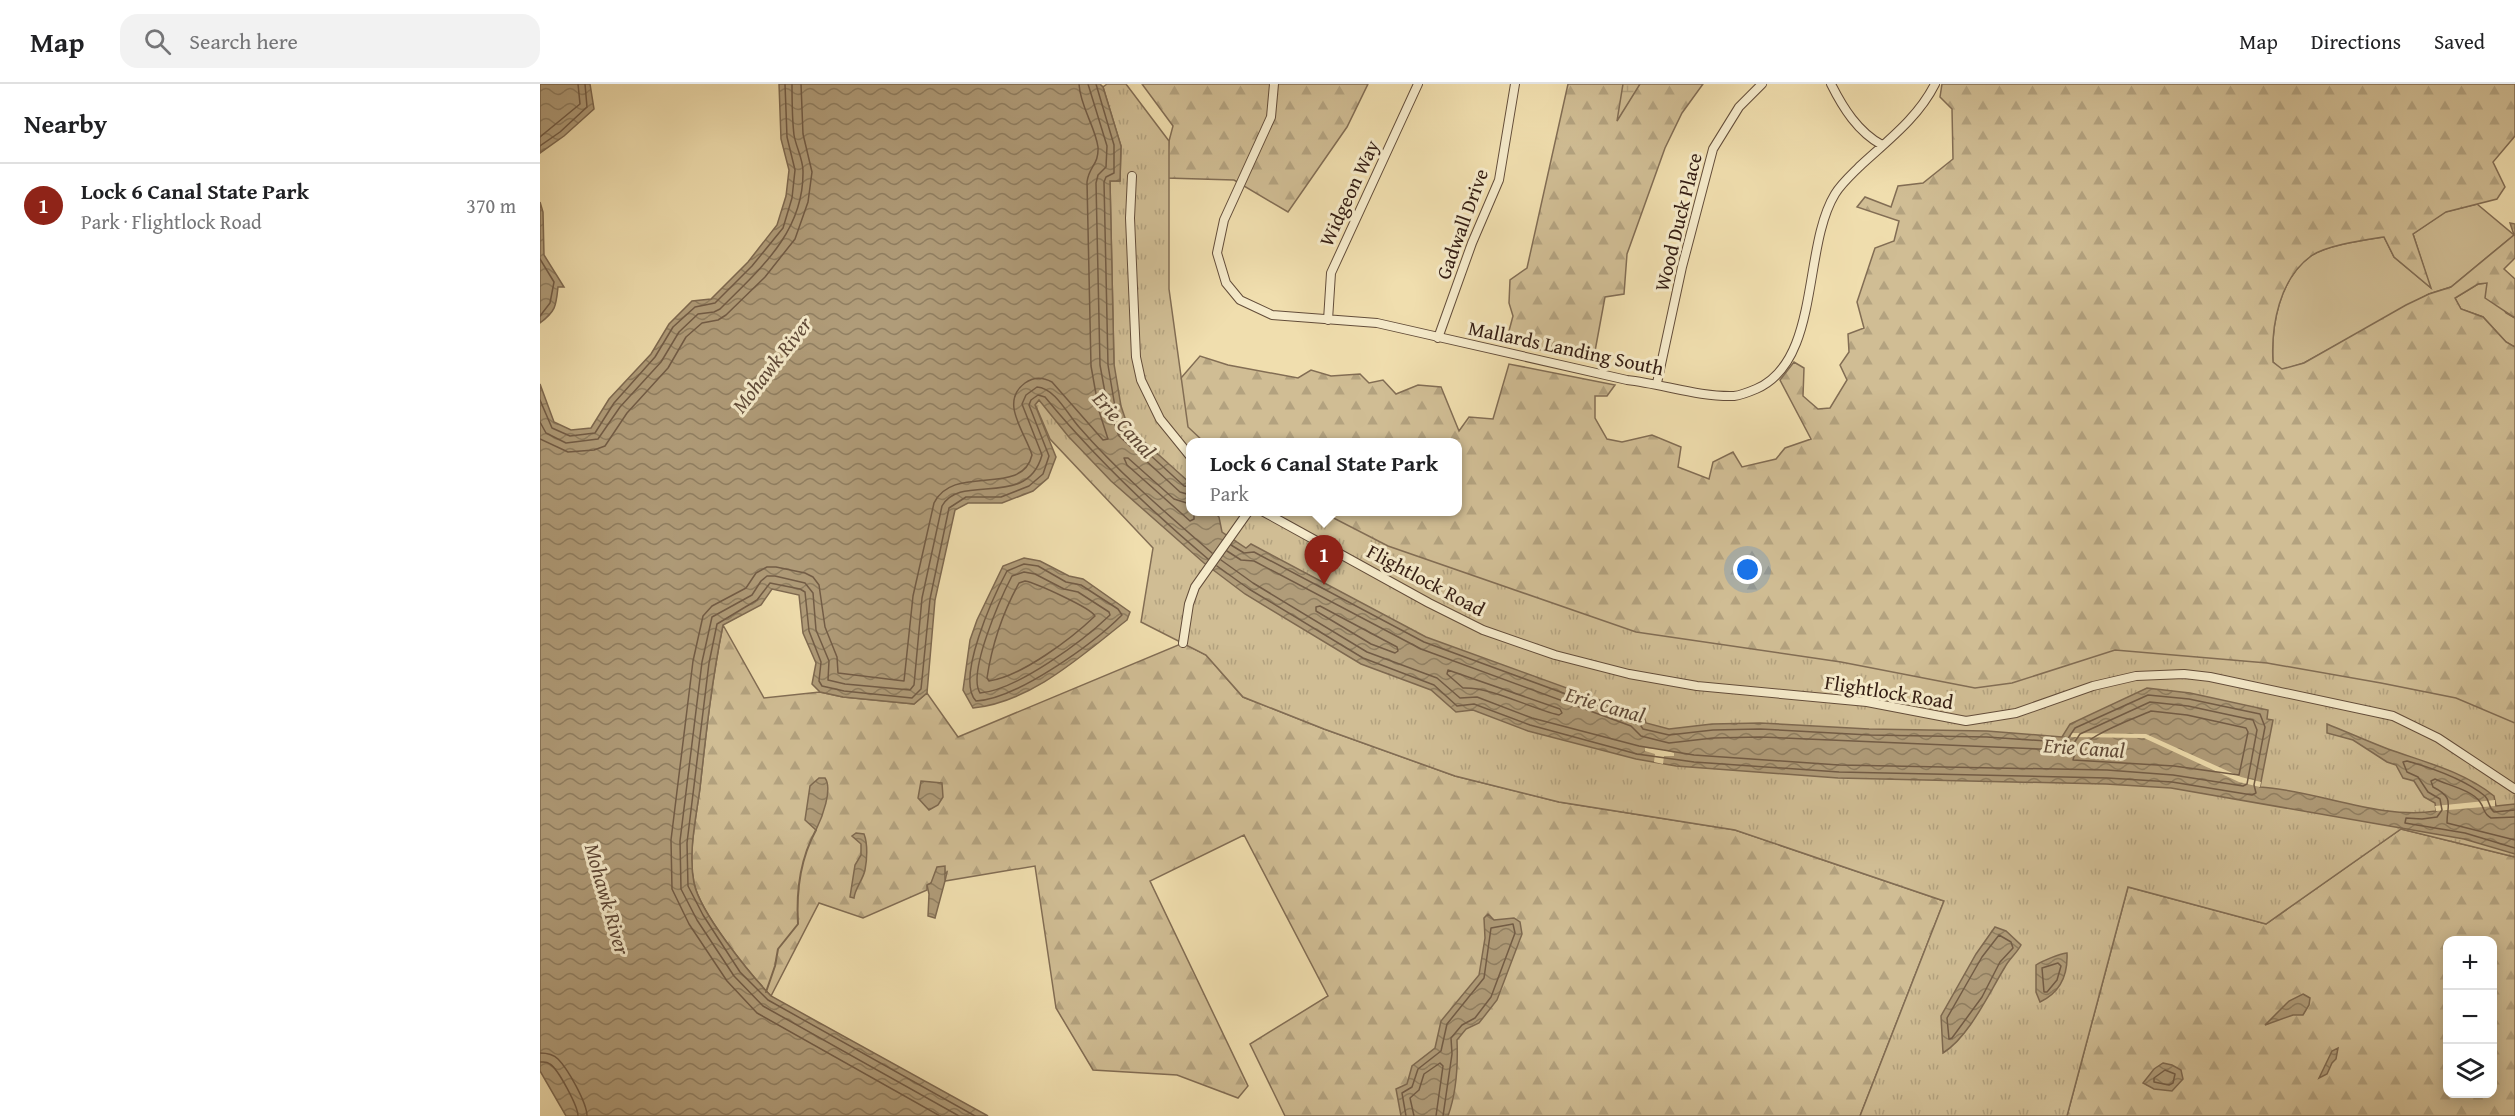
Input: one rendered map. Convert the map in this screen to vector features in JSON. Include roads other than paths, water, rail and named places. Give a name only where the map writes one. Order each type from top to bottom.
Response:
[{"type":"street","name":"Mallards Landing South","points":[[1274,84],[1271,117],[1224,220],[1217,253],[1226,284],[1240,300],[1272,315],[1377,323],[1627,380],[1657,383],[1687,391],[1738,396],[1764,385],[1779,374],[1787,364],[1798,340],[1822,229],[1831,201],[1844,182],[1919,111],[1935,84]]},
{"type":"street","name":"Widgeon Way","points":[[1328,320],[1331,273],[1418,84]]},
{"type":"street","name":"Gadwall Drive","points":[[1438,338],[1472,243],[1499,180],[1515,84]]},
{"type":"street","name":"Wood Duck Place","points":[[1657,383],[1682,267],[1713,149],[1739,107],[1762,84]]},
{"type":"street","points":[[1831,84],[1854,121],[1869,138],[1882,145]]},
{"type":"street","points":[[1132,176],[1130,218],[1136,357],[1142,380],[1160,419],[1186,450]]},
{"type":"street","points":[[1183,643],[1194,587],[1245,516]]},
{"type":"street","name":"Flightlock Road","points":[[1271,516],[1429,603],[1484,630],[1555,655],[1629,674],[1727,690],[1867,702],[1966,721],[2016,713],[2093,686],[2136,676],[2184,674],[2210,676],[2393,716],[2438,738],[2515,789]]},
{"type":"water","points":[[540,84],[590,84],[594,109],[564,136],[540,153]]},
{"type":"water","points":[[779,84],[1100,84],[1103,87],[1121,146],[1120,181],[1110,181],[1114,364],[1121,406],[1128,427],[1186,479],[1186,516],[1218,516],[1222,532],[1246,548],[1251,544],[1426,637],[1644,716],[1646,723],[1669,729],[1712,724],[1760,723],[1869,729],[1987,731],[2062,737],[2070,724],[2147,688],[2190,693],[2268,710],[2267,719],[2273,720],[2260,787],[2392,811],[2414,813],[2436,811],[2435,803],[2424,797],[2414,781],[2403,778],[2396,765],[2387,762],[2353,740],[2327,733],[2327,724],[2469,780],[2494,796],[2496,806],[2515,804],[2515,854],[2464,839],[2171,788],[2106,784],[1838,778],[1676,766],[1636,759],[1528,731],[1473,710],[1456,712],[1431,690],[1361,664],[1245,594],[1204,563],[1111,481],[1068,436],[1039,400],[1035,405],[1056,457],[1048,478],[1033,491],[1002,503],[968,503],[955,510],[935,600],[927,693],[914,704],[843,697],[820,692],[812,684],[816,663],[803,633],[799,595],[772,589],[761,605],[723,625],[692,848],[692,872],[698,896],[715,926],[771,996],[988,1116],[566,1116],[540,1071],[540,384],[554,422],[571,430],[591,428],[609,399],[651,354],[669,324],[692,301],[711,299],[748,262],[777,225],[786,196],[789,170],[781,139]]},
{"type":"water","points":[[540,202],[543,212],[544,255],[564,287],[558,287],[554,308],[540,323]]},
{"type":"water","points":[[1024,558],[1040,561],[1069,576],[1083,579],[1130,612],[1127,620],[1074,662],[1036,687],[995,704],[973,708],[963,690],[970,640],[1003,566]]},
{"type":"water","points":[[819,778],[825,778],[828,789],[824,811],[816,830],[805,820],[810,786]]},
{"type":"water","points":[[921,781],[942,783],[943,797],[938,805],[929,810],[918,798]]},
{"type":"water","points":[[856,833],[864,834],[867,857],[864,874],[854,898],[850,897],[855,865],[861,855],[861,844],[852,836]]},
{"type":"water","points":[[945,866],[945,881],[935,918],[928,916],[927,885],[931,883],[937,867]]},
{"type":"water","points":[[1488,914],[1494,920],[1514,918],[1520,922],[1522,934],[1497,1000],[1479,1023],[1466,1029],[1457,1040],[1456,1079],[1448,1116],[1401,1116],[1396,1089],[1407,1084],[1412,1066],[1435,1048],[1441,1021],[1479,975],[1485,938],[1484,918]]},
{"type":"water","points":[[1995,927],[2006,931],[2021,945],[1970,1026],[1943,1053],[1941,1016],[1976,954]]},
{"type":"water","points":[[2067,953],[2062,982],[2053,993],[2040,1002],[2036,992],[2036,965]]},
{"type":"water","points":[[2303,994],[2310,998],[2303,1015],[2293,1015],[2265,1025],[2289,1001]]},
{"type":"water","points":[[2338,1048],[2336,1059],[2327,1074],[2319,1078],[2332,1051]]},
{"type":"water","points":[[2163,1063],[2181,1070],[2183,1079],[2172,1091],[2154,1089],[2143,1083],[2154,1069]]},
{"type":"waterway","points":[[766,992],[778,949],[798,924],[800,876],[806,852],[816,830]]},
{"type":"place","name":"Lock 6 Canal State Park","points":[[1324,585]]},
{"type":"water label","name":"Mohawk River","points":[[772,365]]},
{"type":"water label","name":"Erie Canal","points":[[1124,425]]},
{"type":"water label","name":"Erie Canal","points":[[1605,705]]},
{"type":"water label","name":"Erie Canal","points":[[2084,748]]},
{"type":"water label","name":"Mohawk River","points":[[607,899]]}]
